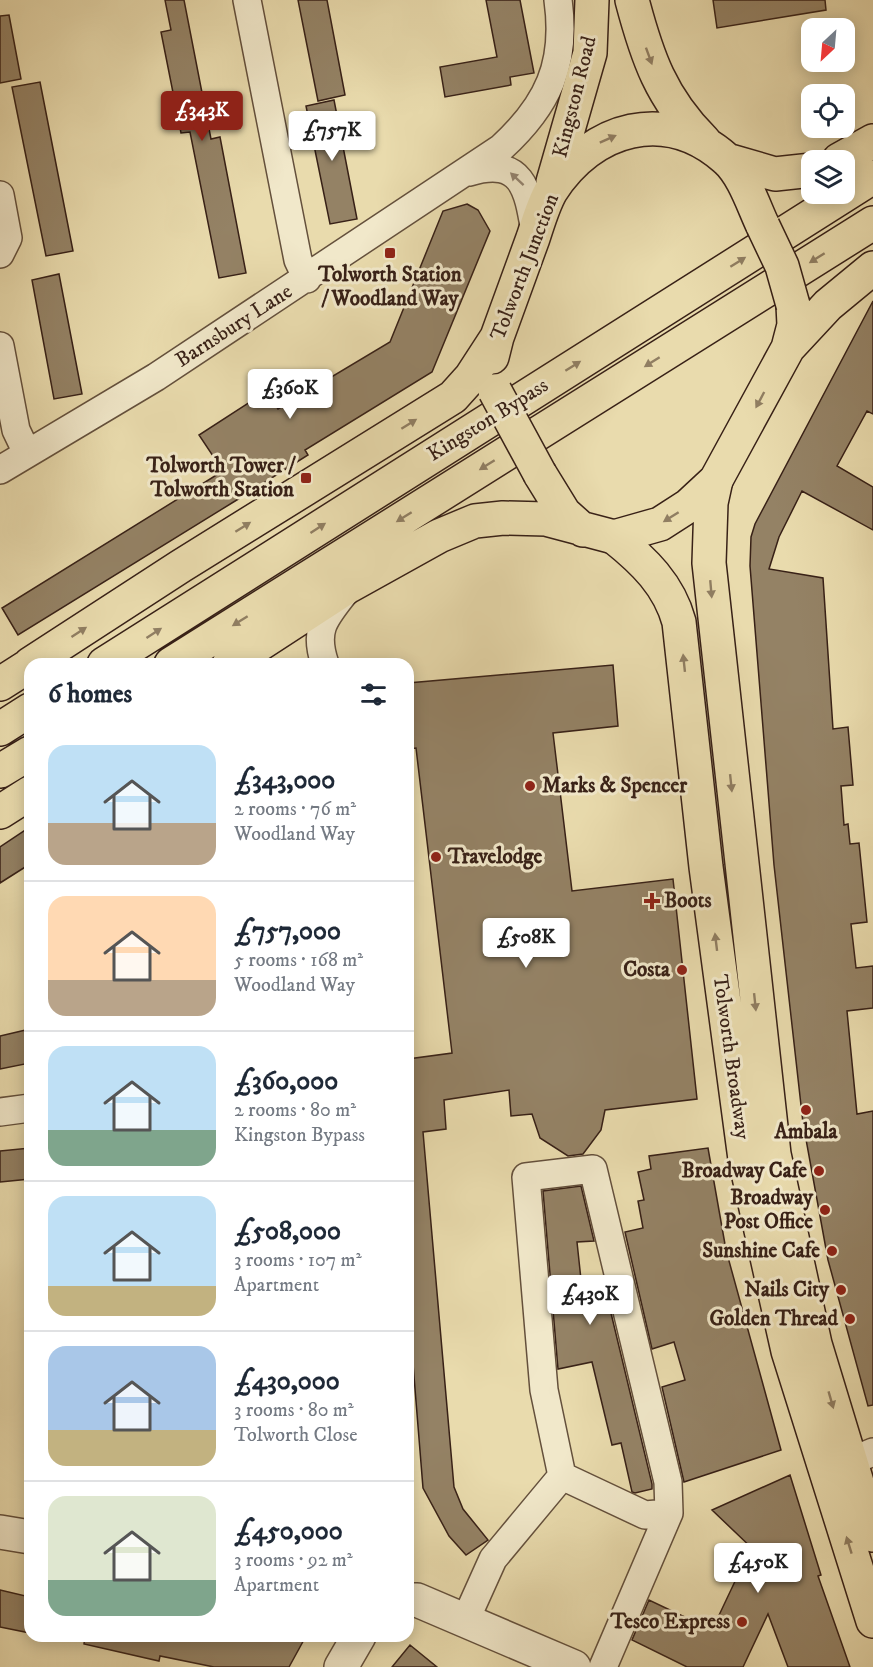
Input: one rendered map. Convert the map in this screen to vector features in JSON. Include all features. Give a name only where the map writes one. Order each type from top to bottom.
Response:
[{"type":"main road","name":"Kingston Road","points":[[550,192],[590,53],[592,0]]},
{"type":"main road","points":[[632,0],[660,86],[671,105],[719,154],[775,174],[801,171]]},
{"type":"main road","name":"Tolworth Junction","points":[[644,128],[672,130],[691,137],[719,154],[740,178],[782,266],[793,305],[794,325],[788,348],[716,480],[688,506],[660,524],[614,537],[583,530],[564,513],[495,391],[491,377],[496,337],[550,192],[569,168],[592,147],[626,131],[644,128]]},
{"type":"main road","points":[[855,151],[873,141]]},
{"type":"main road","name":"Kingston Bypass","points":[[113,658],[873,177]]},
{"type":"main road","name":"Kingston Bypass","points":[[181,658],[873,223]]},
{"type":"main road","points":[[788,348],[828,305],[873,268]]},
{"type":"main road","points":[[41,658],[181,566],[453,397],[471,377],[496,337]]},
{"type":"main road","name":"Tolworth Broadway","points":[[716,480],[711,503],[709,563],[774,1154],[815,1344],[861,1457],[873,1535]]},
{"type":"main road","points":[[238,658],[349,586],[439,536],[475,521],[503,518],[546,519],[583,530]]},
{"type":"main road","name":"Tolworth Broadway","points":[[614,537],[654,572],[674,604],[679,622],[709,889],[746,1159],[788,1351],[873,1621]]},
{"type":"main road","points":[[0,684],[24,669]]},
{"type":"main road","points":[[0,729],[24,714]]},
{"type":"main road","points":[[0,771],[24,757]]},
{"type":"main road","points":[[0,812],[24,797]]},
{"type":"street","points":[[247,0],[298,260],[307,279]]},
{"type":"street","name":"Barnsbury Lane","points":[[0,470],[156,376],[307,279],[501,148],[536,112],[555,72],[561,52],[562,30],[558,0]]},
{"type":"street","name":"Barnsbury Lane","points":[[462,174],[492,167],[514,174],[526,189],[535,232]]},
{"type":"street","points":[[0,195],[8,238],[0,254]]},
{"type":"street","points":[[0,346],[16,430],[27,453]]},
{"type":"street","points":[[323,658],[318,646],[320,631],[349,586]]},
{"type":"street","points":[[0,1112],[24,1109]]},
{"type":"street","points":[[562,1476],[544,1390],[526,1177],[593,1169],[660,1440],[668,1482],[669,1514],[603,1667]]},
{"type":"street","points":[[562,1476],[645,1515],[669,1514]]},
{"type":"street","points":[[466,1619],[493,1559],[562,1476]]},
{"type":"street","points":[[0,1532],[24,1536]]},
{"type":"street","points":[[414,1600],[466,1619],[574,1667]]},
{"type":"street","points":[[341,1667],[356,1642]]},
{"type":"building","points":[[165,0],[184,0],[211,139],[220,137],[246,273],[219,278],[190,132],[181,133],[161,32],[171,30]]},
{"type":"building","points":[[298,0],[327,0],[345,95],[318,101]]},
{"type":"building","points":[[486,0],[520,0],[534,73],[510,77],[511,85],[445,97],[440,67],[497,57]]},
{"type":"building","points":[[713,0],[825,0],[826,10],[717,28]]},
{"type":"building","points":[[9,15],[21,79],[0,83],[0,16]]},
{"type":"building","points":[[40,82],[73,251],[46,256],[12,87]]},
{"type":"building","points":[[334,100],[357,219],[330,224],[306,106]]},
{"type":"building","points":[[467,204],[478,210],[490,231],[432,372],[305,450],[308,455],[18,635],[2,608],[223,471],[199,435],[267,391],[278,409],[390,342],[443,211]]},
{"type":"building","points":[[59,274],[82,394],[54,399],[32,280]]},
{"type":"building","points":[[873,301],[873,414],[867,411],[837,466],[873,487],[873,530],[802,491],[779,537],[769,569],[823,578],[833,729],[848,727],[853,785],[841,786],[844,825],[848,824],[850,844],[859,843],[867,922],[851,924],[856,968],[873,966],[873,1008],[847,1011],[857,1114],[873,1111],[873,1405],[868,1406],[828,1260],[803,1123],[774,865],[750,566],[751,537],[755,524]]},
{"type":"building","points":[[613,665],[618,726],[553,733],[572,891],[673,879],[697,1099],[605,1110],[601,1130],[583,1154],[568,1156],[540,1138],[532,1114],[511,1116],[509,1090],[444,1100],[446,1129],[423,1132],[454,1487],[463,1509],[488,1540],[466,1555],[449,1536],[423,1488],[414,1376],[414,1058],[452,1053],[416,748],[414,748],[414,682]]},
{"type":"building","points":[[24,831],[24,868],[0,883],[0,847]]},
{"type":"building","points":[[24,1030],[24,1064],[0,1069],[0,1036]]},
{"type":"building","points":[[708,1148],[726,1250],[781,1450],[684,1482],[662,1387],[685,1380],[674,1342],[652,1349],[625,1232],[643,1228],[638,1201],[644,1200],[638,1172],[651,1169],[649,1156]]},
{"type":"building","points":[[24,1149],[24,1180],[0,1182],[0,1151]]},
{"type":"building","points":[[581,1186],[594,1241],[577,1242],[582,1289],[604,1284],[652,1484],[652,1489],[635,1493],[632,1492],[621,1443],[612,1445],[592,1362],[558,1369],[543,1191]]},
{"type":"building","points":[[790,1475],[821,1575],[818,1576],[850,1667],[788,1667],[768,1614],[743,1667],[687,1667],[632,1640],[649,1600],[712,1630],[738,1575],[736,1564],[756,1552],[712,1510]]},
{"type":"building","points":[[0,1590],[24,1596],[24,1632],[0,1627]]},
{"type":"building","points":[[84,1642],[303,1642],[289,1667],[214,1667],[160,1656],[159,1661],[84,1644]]},
{"type":"building","points":[[410,1645],[437,1667],[392,1667]]},
{"type":"place","name":"Tolworth Station / Woodland Way","points":[[390,253]]},
{"type":"place","name":"Tolworth Tower / Tolworth Station","points":[[306,478]]},
{"type":"place","name":"Marks & Spencer","points":[[530,786]]},
{"type":"place","name":"Travelodge","points":[[436,857]]},
{"type":"place","name":"Boots","points":[[652,901]]},
{"type":"place","name":"Costa","points":[[682,970]]},
{"type":"place","name":"Ambala","points":[[806,1110]]},
{"type":"place","name":"Broadway Cafe","points":[[819,1171]]},
{"type":"place","name":"Broadway Post Office","points":[[825,1210]]},
{"type":"place","name":"Sunshine Cafe","points":[[832,1251]]},
{"type":"place","name":"Nails City","points":[[841,1290]]},
{"type":"place","name":"Golden Thread","points":[[850,1319]]},
{"type":"place","name":"Tesco Express","points":[[742,1622]]}]
